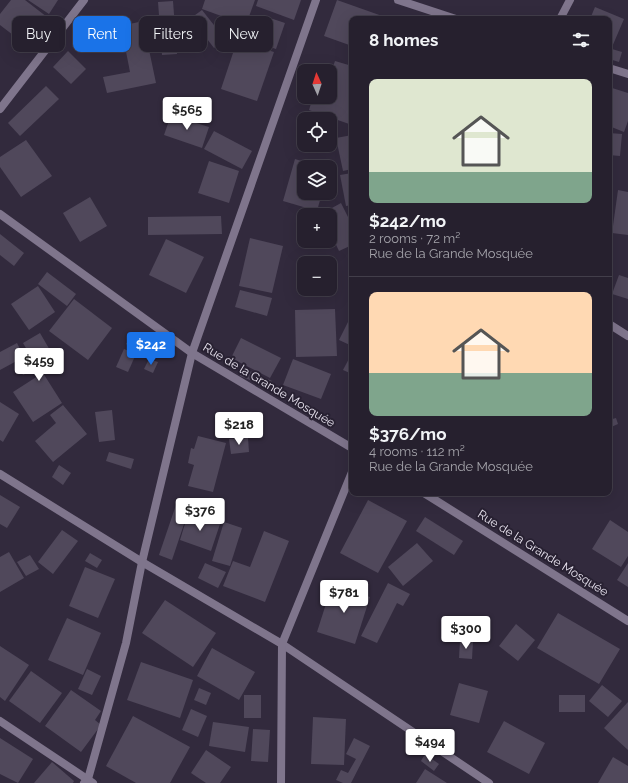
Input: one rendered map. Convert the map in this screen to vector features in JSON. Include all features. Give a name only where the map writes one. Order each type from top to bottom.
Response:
[{"type":"street","points":[[0,109],[84,0]]},
{"type":"street","points":[[0,721],[89,782],[126,643],[142,562],[192,353],[316,0]]},
{"type":"street","points":[[398,0],[447,16]]},
{"type":"street","points":[[562,16],[570,0]]},
{"type":"street","points":[[612,69],[628,74]]},
{"type":"street","name":"Rue de la Grande Mosquée","points":[[0,214],[192,353],[349,446]]},
{"type":"street","points":[[612,326],[628,336]]},
{"type":"street","points":[[0,474],[142,562],[282,644],[489,783]]},
{"type":"street","points":[[281,783],[282,644],[349,479]]},
{"type":"street","name":"Rue de la Grande Mosquée","points":[[429,496],[628,621]]},
{"type":"building","points":[[11,0],[25,0],[46,16],[12,16],[12,34],[0,25],[0,14]]},
{"type":"building","points":[[28,0],[58,0],[49,14]]},
{"type":"building","points":[[205,0],[255,0],[249,16],[221,16],[202,9]]},
{"type":"building","points":[[258,0],[301,0],[294,20],[256,6]]},
{"type":"building","points":[[337,0],[382,16],[349,16],[349,45],[324,36]]},
{"type":"building","points":[[173,1],[174,16],[159,16],[158,2]]},
{"type":"building","points":[[595,7],[624,19],[612,47],[612,16],[591,16]]},
{"type":"building","points":[[202,10],[207,16],[194,16]]},
{"type":"building","points":[[207,16],[215,26],[214,48],[207,39]]},
{"type":"building","points":[[273,19],[285,23],[276,49],[273,48]]},
{"type":"building","points":[[139,22],[139,52],[150,52],[156,83],[107,93],[103,77],[130,72],[126,52],[131,52],[131,24]]},
{"type":"building","points":[[612,49],[622,52],[619,62],[612,60]]},
{"type":"building","points":[[68,51],[86,69],[71,84],[53,67]]},
{"type":"building","points":[[162,52],[177,52],[177,54],[162,55]]},
{"type":"building","points":[[233,52],[274,52],[257,101],[221,89]]},
{"type":"building","points":[[335,61],[349,65],[349,124],[337,120],[337,112],[315,112],[309,110],[311,104],[337,104],[337,64],[334,64]]},
{"type":"building","points":[[46,86],[59,99],[20,136],[8,123]]},
{"type":"building","points":[[612,88],[628,93],[628,121],[624,132],[612,127]]},
{"type":"building","points":[[171,115],[209,127],[202,148],[164,135]]},
{"type":"building","points":[[214,131],[252,151],[242,169],[204,149]]},
{"type":"building","points":[[612,133],[622,134],[620,156],[612,155]]},
{"type":"building","points":[[349,136],[349,170],[343,171],[337,138]]},
{"type":"building","points":[[26,140],[52,176],[21,197],[0,167],[0,157]]},
{"type":"building","points":[[295,159],[298,160],[297,160],[297,200],[320,200],[318,208],[307,208],[283,201]]},
{"type":"building","points":[[209,161],[239,171],[229,203],[198,193]]},
{"type":"building","points":[[349,174],[349,206],[346,206],[340,175]]},
{"type":"building","points":[[618,190],[628,192],[628,235],[612,233]]},
{"type":"building","points":[[90,197],[107,226],[80,242],[63,213]]},
{"type":"building","points":[[341,203],[349,219],[349,246],[339,251],[337,247],[337,208],[332,208]]},
{"type":"building","points":[[221,216],[222,234],[148,235],[148,217]]},
{"type":"building","points":[[0,234],[24,253],[14,266],[0,255]]},
{"type":"building","points":[[250,238],[283,246],[272,293],[239,286]]},
{"type":"building","points":[[166,239],[204,257],[186,293],[149,275]]},
{"type":"building","points":[[47,272],[76,294],[67,306],[38,284]]},
{"type":"building","points":[[619,275],[628,278],[628,299],[612,294]]},
{"type":"building","points":[[38,286],[55,312],[29,330],[11,304]]},
{"type":"building","points":[[240,290],[272,298],[267,316],[235,307]]},
{"type":"building","points":[[74,299],[112,328],[88,360],[49,331]]},
{"type":"building","points":[[335,309],[337,356],[296,357],[295,310]]},
{"type":"building","points":[[349,320],[349,345],[339,340]]},
{"type":"building","points":[[40,333],[58,364],[43,373],[62,403],[33,422],[13,392],[41,374],[23,343]]},
{"type":"building","points":[[241,338],[281,358],[270,378],[231,358]]},
{"type":"building","points":[[130,339],[141,346],[138,351],[126,344]]},
{"type":"building","points":[[17,343],[24,357],[0,370],[0,352]]},
{"type":"building","points":[[124,349],[136,354],[128,372],[116,367]]},
{"type":"building","points":[[30,359],[35,369],[23,375],[18,365]]},
{"type":"building","points":[[149,359],[158,362],[153,373],[144,369]]},
{"type":"building","points":[[293,359],[331,374],[321,399],[283,385]]},
{"type":"building","points":[[349,359],[349,373],[343,370]]},
{"type":"building","points":[[243,368],[272,381],[269,388],[240,376]]},
{"type":"building","points":[[0,402],[19,414],[3,442],[0,440]]},
{"type":"building","points":[[63,405],[87,434],[53,462],[35,441],[56,423],[50,415]]},
{"type":"building","points":[[112,410],[115,440],[99,442],[95,412]]},
{"type":"building","points":[[616,418],[618,424],[612,427],[612,419]]},
{"type":"building","points":[[198,436],[226,443],[213,492],[188,486],[194,465],[188,463],[191,448],[194,449]]},
{"type":"building","points":[[248,438],[249,452],[231,454],[229,439]]},
{"type":"building","points":[[109,452],[134,459],[131,469],[106,461]]},
{"type":"building","points":[[59,465],[71,473],[63,485],[52,477]]},
{"type":"building","points":[[0,495],[20,507],[7,528],[0,524]]},
{"type":"building","points":[[178,499],[191,503],[172,560],[159,555]]},
{"type":"building","points":[[368,500],[407,521],[378,573],[340,553]]},
{"type":"building","points":[[188,514],[220,524],[211,551],[180,540]]},
{"type":"building","points":[[425,517],[463,541],[454,555],[416,531]]},
{"type":"building","points":[[610,520],[628,532],[628,556],[621,567],[592,549]]},
{"type":"building","points":[[224,522],[242,528],[230,566],[212,561]]},
{"type":"building","points":[[62,530],[78,541],[53,574],[38,562]]},
{"type":"building","points":[[264,531],[289,541],[265,602],[223,586],[233,561],[250,567]]},
{"type":"building","points":[[417,543],[433,561],[403,586],[388,567]]},
{"type":"building","points":[[9,552],[24,578],[0,592],[0,557]]},
{"type":"building","points":[[90,553],[102,560],[97,568],[85,561]]},
{"type":"building","points":[[30,555],[39,569],[26,576],[17,562]]},
{"type":"building","points":[[205,563],[226,572],[218,588],[198,578]]},
{"type":"building","points":[[628,563],[628,587],[617,580]]},
{"type":"building","points":[[85,567],[115,579],[98,618],[69,606]]},
{"type":"building","points":[[388,583],[410,594],[403,606],[397,603],[377,643],[361,636]]},
{"type":"building","points":[[332,585],[370,597],[355,644],[317,632]]},
{"type":"building","points":[[165,600],[216,633],[193,667],[142,633]]},
{"type":"building","points":[[558,613],[620,649],[599,684],[537,648]]},
{"type":"building","points":[[67,618],[101,633],[83,675],[48,660]]},
{"type":"building","points":[[516,624],[535,640],[518,661],[499,646]]},
{"type":"building","points":[[460,640],[473,641],[472,659],[459,658]]},
{"type":"building","points":[[0,646],[29,665],[5,701],[0,697]]},
{"type":"building","points":[[212,648],[255,672],[239,700],[197,676]]},
{"type":"building","points":[[141,662],[193,680],[180,718],[127,700]]},
{"type":"building","points":[[87,669],[101,676],[92,695],[78,689]]},
{"type":"building","points":[[31,671],[62,693],[40,723],[9,701]]},
{"type":"building","points":[[459,683],[488,691],[479,723],[450,715]]},
{"type":"building","points":[[602,685],[622,701],[608,717],[589,701]]},
{"type":"building","points":[[199,688],[211,693],[206,705],[194,700]]},
{"type":"building","points":[[71,690],[101,711],[95,720],[101,725],[81,752],[45,726]]},
{"type":"building","points":[[244,695],[261,695],[261,718],[244,718]]},
{"type":"building","points":[[559,695],[585,695],[585,712],[559,712]]},
{"type":"building","points":[[628,702],[628,750],[604,728]]},
{"type":"building","points":[[191,709],[207,716],[198,737],[182,730]]},
{"type":"building","points":[[133,716],[190,747],[170,783],[136,783],[106,766]]},
{"type":"building","points":[[313,717],[346,719],[344,765],[311,764]]},
{"type":"building","points":[[504,721],[545,743],[529,774],[487,752]]},
{"type":"building","points":[[213,722],[249,727],[245,752],[209,746]]},
{"type":"building","points":[[253,729],[270,730],[268,762],[251,761]]},
{"type":"building","points":[[0,738],[33,759],[18,783],[0,774]]},
{"type":"building","points":[[354,738],[370,746],[351,783],[343,783],[336,780],[341,770],[348,773],[356,759],[346,754]]},
{"type":"building","points":[[206,750],[231,767],[220,783],[206,783],[191,773]]},
{"type":"building","points":[[425,754],[439,764],[434,771],[421,761]]},
{"type":"building","points":[[613,757],[628,766],[628,783],[598,783]]},
{"type":"building","points":[[52,762],[74,781],[73,783],[34,783]]},
{"type":"building","points":[[425,769],[447,783],[416,783]]}]
